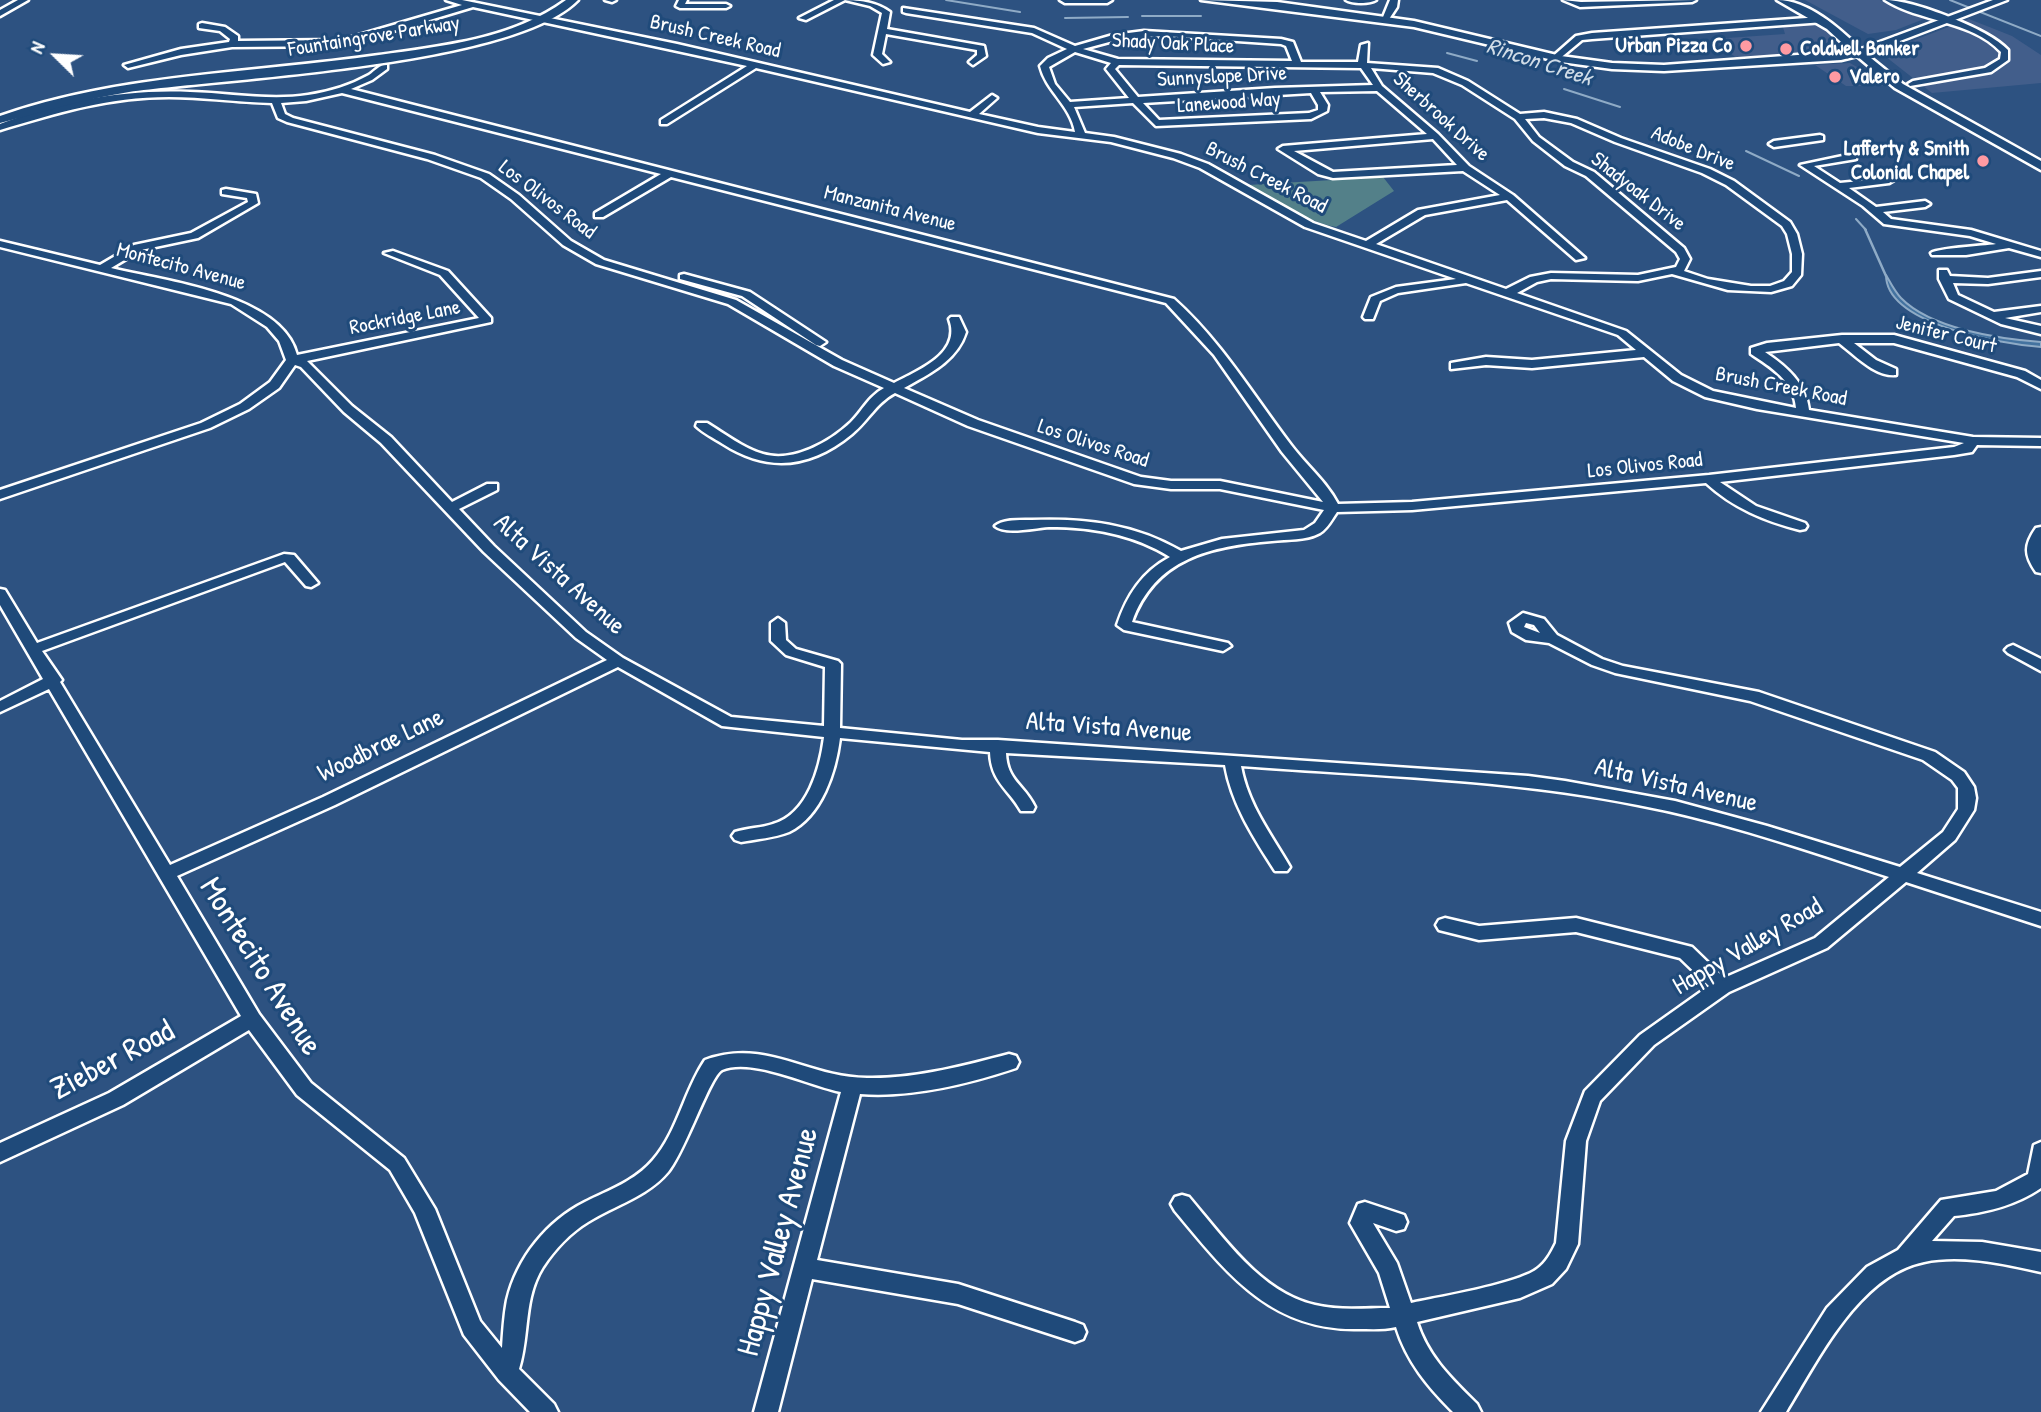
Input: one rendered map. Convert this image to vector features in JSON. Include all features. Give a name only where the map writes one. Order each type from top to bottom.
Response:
[{"type":"main road","points":[[540,19],[573,0]]},
{"type":"main road","points":[[1065,0],[1107,0]]},
{"type":"main road","points":[[1206,0],[1310,10],[1458,32],[1555,58],[1603,65],[1664,68],[1823,59],[1858,61],[1874,67],[1906,90],[2041,166]]},
{"type":"main road","points":[[1782,0],[1866,46],[1874,67]]},
{"type":"main road","points":[[1794,0],[1843,24],[1892,70],[1913,84],[2041,158]]},
{"type":"main road","points":[[1823,59],[1907,35],[1997,2]]},
{"type":"main road","name":"Fountaingrove Parkway","points":[[0,113],[105,88],[319,63],[433,45],[540,19]]},
{"type":"main road","name":"Fountaingrove Parkway","points":[[0,120],[65,100],[103,92],[320,67],[437,49],[514,30],[540,19]]},
{"type":"street","points":[[0,13],[24,0]]},
{"type":"street","name":"Brush Creek Road","points":[[450,0],[972,115],[1080,136],[1111,139],[1189,160],[1309,225],[1610,327],[1622,333],[1677,378],[1699,390],[1724,398],[1973,440],[2041,442]]},
{"type":"street","points":[[683,0],[680,6],[726,6]]},
{"type":"street","points":[[803,18],[841,0]]},
{"type":"street","points":[[849,0],[882,8],[886,12],[877,55],[886,62]]},
{"type":"street","points":[[1350,0],[1373,0]]},
{"type":"street","points":[[1384,20],[1393,7],[1394,0]]},
{"type":"street","points":[[1567,0],[1580,5],[1692,0]]},
{"type":"street","points":[[1889,0],[1996,41],[2005,52],[2004,60],[1988,70],[1913,84]]},
{"type":"street","points":[[128,65],[181,52],[232,44],[343,43],[471,5]]},
{"type":"street","name":"Shady Oak Place","points":[[906,10],[1034,31],[1075,50],[1117,62],[1363,65]]},
{"type":"street","points":[[1555,58],[1580,38],[1821,20]]},
{"type":"street","points":[[202,26],[228,31],[235,37],[232,44]]},
{"type":"street","points":[[882,31],[981,48],[982,57],[973,62]]},
{"type":"street","points":[[1080,136],[1080,121],[1045,75],[1044,65],[1050,59],[1075,50],[1124,35],[1146,33],[1267,40],[1290,44],[1298,65]]},
{"type":"street","name":"Sherbrook Drive","points":[[1365,46],[1363,65],[1379,88],[1465,167],[1509,197],[1580,258]]},
{"type":"street","name":"Lanewood Way","points":[[1117,62],[1110,69],[1146,115],[1156,123],[1170,125],[1311,116],[1322,111],[1323,105],[1315,91]]},
{"type":"street","points":[[664,122],[754,65]]},
{"type":"street","name":"Shadyoak Drive","points":[[1363,65],[1414,66],[1447,74],[1518,117],[1536,139],[1569,164],[1590,174],[1680,250],[1684,264],[1673,271],[1638,278],[1551,276],[1534,279],[1508,293]]},
{"type":"street","points":[[0,127],[61,109],[140,96],[199,94],[276,103],[314,98],[343,90],[370,78],[384,67]]},
{"type":"street","name":"Sunnyslope Drive","points":[[1068,105],[1379,88]]},
{"type":"street","name":"Manzanita Avenue","points":[[343,90],[1163,297],[1174,304],[1212,346],[1290,453],[1322,485],[1333,508]]},
{"type":"street","points":[[972,115],[992,98]]},
{"type":"street","name":"Los Olivos Road","points":[[276,103],[281,116],[289,120],[431,157],[485,176],[515,197],[567,243],[600,262],[732,302],[821,354],[972,423],[1139,481],[1171,485],[1220,485],[1333,508],[1472,501],[1709,479],[1954,451],[1967,449],[1973,440]]},
{"type":"street","name":"Adobe Drive","points":[[1518,117],[1544,115],[1574,121],[1718,176],[1791,229],[1800,265],[1799,274],[1789,283],[1754,289],[1714,286],[1673,271]]},
{"type":"street","points":[[1434,136],[1283,149],[1322,172],[1333,175],[1465,167]]},
{"type":"street","points":[[1774,144],[1820,138]]},
{"type":"street","points":[[1852,157],[1805,165],[1840,186],[1888,222],[1971,233],[2041,254]]},
{"type":"street","points":[[599,215],[672,172]]},
{"type":"street","points":[[1840,186],[1889,180]]},
{"type":"street","points":[[103,269],[138,247],[194,236],[253,203],[252,196],[226,192]]},
{"type":"street","points":[[1367,244],[1422,212],[1509,197]]},
{"type":"street","points":[[1874,210],[1925,204]]},
{"type":"street","name":"Montecito Avenue","points":[[0,244],[235,302],[254,311],[285,342],[292,360]]},
{"type":"street","points":[[1936,253],[1966,253],[2011,245]]},
{"type":"street","name":"Rockridge Lane","points":[[292,360],[487,320],[444,273],[389,253]]},
{"type":"street","points":[[2041,274],[1988,281],[1944,275],[1953,297],[1990,316],[2041,330]]},
{"type":"street","points":[[1369,317],[1375,299],[1385,292],[1457,283],[1466,279]]},
{"type":"street","points":[[1990,316],[2041,309]]},
{"type":"street","points":[[702,426],[762,459],[782,460],[803,455],[842,436],[862,418],[873,400],[897,388],[953,349],[960,334],[960,326],[955,319]]},
{"type":"street","points":[[1842,339],[1872,363],[1892,372]]},
{"type":"street","name":"Jenifer Court","points":[[1803,412],[1803,398],[1797,386],[1769,359],[1755,351],[1767,347],[1842,339],[1894,339],[2021,374],[2041,385]]},
{"type":"street","points":[[1455,366],[1486,361],[1532,364],[1647,353]]},
{"type":"street","points":[[0,495],[231,415],[266,393],[292,360]]},
{"type":"street","name":"Alta Vista Avenue","points":[[292,360],[304,364],[348,409],[387,440],[489,549],[581,635],[618,661],[728,722],[835,734],[1232,760],[1528,782],[1576,789],[1672,806],[1756,828],[2041,919]]},
{"type":"street","points":[[1709,479],[1724,494],[1746,507],[1801,526]]},
{"type":"street","points":[[452,507],[492,487]]},
{"type":"street","points":[[1223,646],[1124,625],[1139,591],[1162,569],[1181,557],[1211,544],[1236,539],[1303,534],[1320,526],[1333,508]]},
{"type":"street","points":[[1002,526],[1046,522],[1092,524],[1152,541],[1181,557]]},
{"type":"street","points":[[2041,531],[2032,550],[2041,569]]},
{"type":"street","points":[[34,649],[284,558],[289,558],[311,583]]},
{"type":"street","name":"Montecito Avenue","points":[[0,593],[54,680],[252,1019],[304,1088],[397,1164],[424,1209],[466,1318],[506,1372],[546,1412]]},
{"type":"street","points":[[741,836],[783,828],[801,815],[822,785],[835,734],[832,709],[833,664],[791,652],[779,641],[778,623]]},
{"type":"street","name":"Happy Valley Road","points":[[1182,1204],[1242,1273],[1282,1302],[1312,1315],[1340,1319],[1401,1316],[1520,1288],[1544,1277],[1558,1262],[1567,1244],[1576,1141],[1592,1097],[1647,1040],[1723,987],[1821,943],[1949,836],[1966,810],[1966,787],[1947,767],[1909,748],[1753,696],[1620,670],[1597,662],[1552,638]]},
{"type":"street","points":[[2013,650],[2041,666]]},
{"type":"street","name":"Woodbrae Lane","points":[[166,874],[329,801],[618,661]]},
{"type":"street","points":[[0,707],[54,680]]},
{"type":"street","points":[[998,745],[998,771],[1003,782],[1022,797],[1027,807]]},
{"type":"street","points":[[1232,760],[1235,785],[1247,813],[1280,867]]},
{"type":"street","points":[[1444,925],[1479,933],[1576,925],[1615,933],[1686,952],[1723,987]]},
{"type":"street","name":"Zieber Road","points":[[0,1153],[116,1099],[252,1019]]},
{"type":"street","points":[[506,1372],[515,1341],[515,1303],[540,1252],[571,1221],[629,1192],[652,1176],[680,1139],[712,1066],[745,1058],[852,1087],[954,1076],[1009,1062]]},
{"type":"street","name":"Happy Valley Avenue","points":[[766,1412],[852,1087]]},
{"type":"street","points":[[1905,1258],[1948,1207],[1983,1203],[2019,1194],[2038,1179],[2041,1151]]},
{"type":"street","points":[[1396,1222],[1365,1211],[1361,1223],[1389,1270],[1401,1316],[1432,1375],[1469,1412]]},
{"type":"street","points":[[1773,1412],[1854,1290],[1892,1262],[1944,1250],[2003,1254],[2041,1262]]},
{"type":"street","points":[[804,1268],[958,1294],[1075,1332]]},
{"type":"shaded area","points":[[1805,0],[1880,0],[1924,19],[1896,30],[1868,34]]},
{"type":"shaded area","points":[[1969,19],[2012,36],[2041,55],[2041,83],[1932,93],[1881,53]]},
{"type":"shaded area","points":[[1818,22],[1846,49],[1825,54],[1740,61],[1713,39],[1785,34],[1782,24]]},
{"type":"shaded area","points":[[1850,63],[1873,76],[1884,86],[1846,86],[1815,65]]},
{"type":"shaded area","points":[[1886,275],[1901,298],[1930,318],[1987,335],[2041,342],[2041,347],[1975,336],[1925,319],[1905,307],[1891,292]]},
{"type":"green space","points":[[1383,177],[1394,191],[1336,227],[1301,216],[1248,185]]},
{"type":"waterway","name":"Rincon Creek","points":[[946,0],[1020,12]]},
{"type":"waterway","points":[[1950,0],[2041,36]]},
{"type":"waterway","name":"Rincon Creek","points":[[1142,16],[1201,16]]},
{"type":"waterway","name":"Rincon Creek","points":[[1065,18],[1128,17]]},
{"type":"waterway","name":"Rincon Creek","points":[[1447,53],[1477,61]]},
{"type":"waterway","name":"Rincon Creek","points":[[1564,89],[1620,107]]},
{"type":"waterway","name":"Rincon Creek","points":[[1746,151],[1799,176]]},
{"type":"waterway","name":"Rincon Creek","points":[[1856,219],[1866,230]]},
{"type":"waterway","name":"Rincon Creek","points":[[1865,229],[1886,276]]},
{"type":"place","name":"Urban Pizza Co","points":[[1746,46]]},
{"type":"place","name":"Coldwell Banker","points":[[1786,49]]},
{"type":"place","name":"Valero","points":[[1835,77]]},
{"type":"place","name":"Lafferty & Smith Colonial Chapel","points":[[1983,161]]}]
